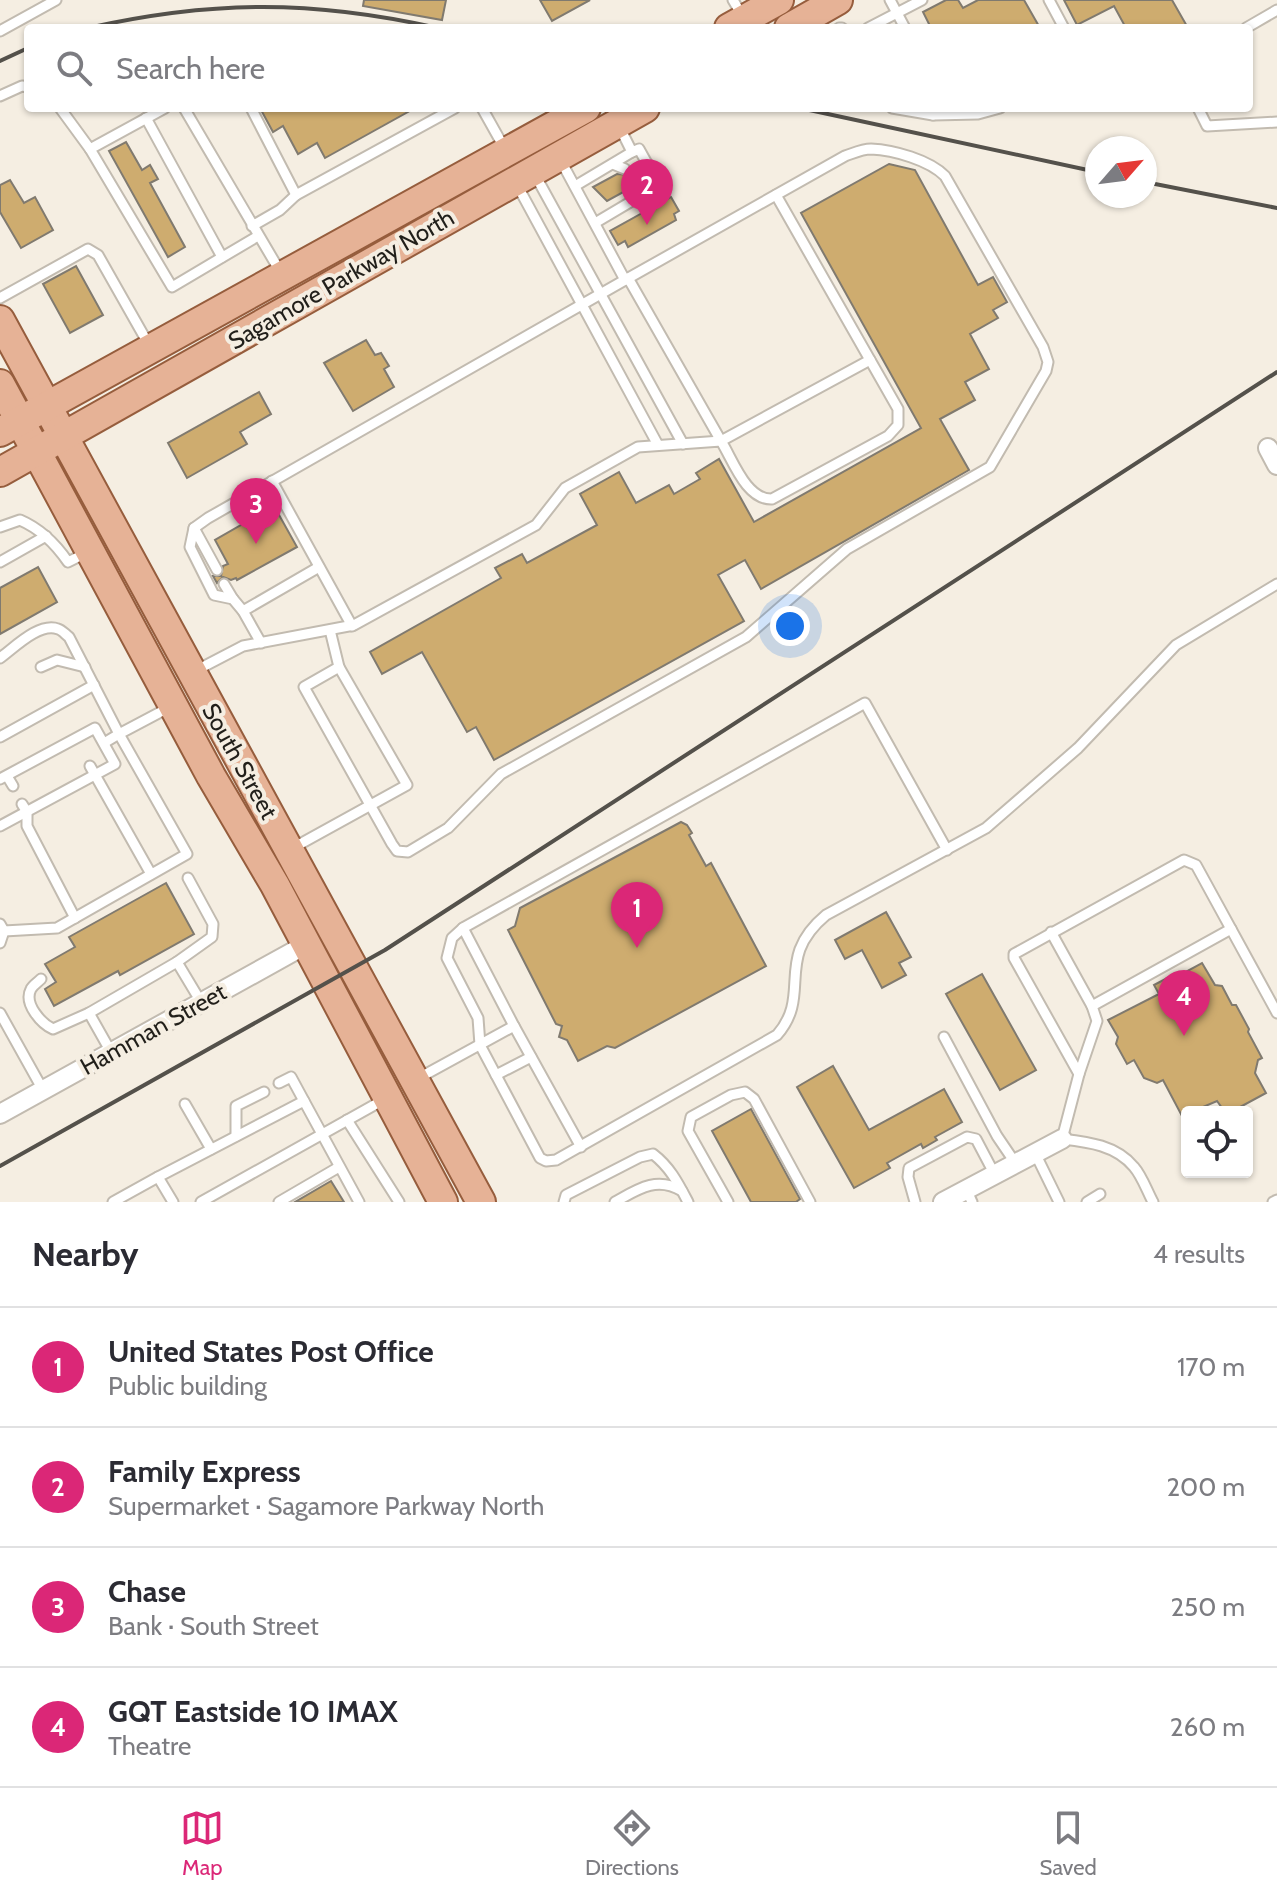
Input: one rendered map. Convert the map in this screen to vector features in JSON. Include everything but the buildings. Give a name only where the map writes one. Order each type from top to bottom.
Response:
[{"type":"main road","points":[[736,16],[779,0]]},
{"type":"main road","points":[[796,24],[838,0]]},
{"type":"main road","name":"Sagamore Parkway North","points":[[10,426],[579,112]]},
{"type":"main road","name":"Sagamore Parkway North","points":[[0,472],[638,112]]},
{"type":"main road","name":"South Street","points":[[0,320],[481,1202]]},
{"type":"main road","name":"South Street","points":[[0,384],[10,426],[37,452],[173,705],[307,944],[443,1202]]},
{"type":"main road","points":[[388,1097],[414,1081]]},
{"type":"street","name":"Hamman Street","points":[[0,1114],[307,944]]},
{"type":"street","points":[[943,1202],[970,1196],[995,1175],[1062,1139]]},
{"type":"lane","points":[[0,31],[56,0]]},
{"type":"lane","points":[[890,0],[903,24]]},
{"type":"lane","points":[[876,24],[922,0]]},
{"type":"lane","points":[[1049,0],[1062,24]]},
{"type":"lane","points":[[1253,24],[1277,10]]},
{"type":"lane","points":[[0,96],[24,86]]},
{"type":"lane","points":[[63,112],[90,149],[172,287],[258,236]]},
{"type":"lane","points":[[90,149],[157,112]]},
{"type":"lane","points":[[186,112],[283,276]]},
{"type":"lane","points":[[253,112],[296,195]]},
{"type":"lane","points":[[252,226],[280,210],[296,195],[448,112]]},
{"type":"lane","points":[[485,112],[599,294],[683,444]]},
{"type":"lane","points":[[915,112],[933,115],[985,112]]},
{"type":"lane","points":[[933,115],[936,112]]},
{"type":"lane","points":[[1200,112],[1207,126],[1277,122]]},
{"type":"lane","points":[[146,118],[222,257]]},
{"type":"lane","points":[[617,123],[632,152]]},
{"type":"lane","points":[[575,186],[639,149],[659,185],[595,223]]},
{"type":"lane","points":[[233,599],[220,598],[210,590],[190,547],[194,528],[272,481],[845,156],[868,149],[888,151],[931,165],[945,176],[1047,355],[1046,371],[996,459],[979,474],[847,549],[746,637],[501,774],[448,828],[408,852],[397,851],[304,687],[339,667]]},
{"type":"lane","points":[[509,151],[524,176],[580,304],[658,445]]},
{"type":"lane","points":[[559,157],[626,279],[749,488],[756,496],[765,499],[772,499],[888,436],[898,425],[898,409],[776,195]]},
{"type":"lane","points":[[613,164],[625,169]]},
{"type":"lane","points":[[640,182],[654,188]]},
{"type":"lane","points":[[0,298],[88,249],[98,255],[151,349]]},
{"type":"lane","points":[[192,673],[243,646],[352,626],[536,525],[565,488],[638,447],[721,441],[870,360]]},
{"type":"lane","points":[[272,481],[352,626]]},
{"type":"lane","points":[[0,527],[20,520],[33,526],[68,562],[90,551]]},
{"type":"lane","points":[[194,528],[217,570]]},
{"type":"lane","points":[[0,562],[46,536]]},
{"type":"lane","points":[[243,611],[319,567]]},
{"type":"lane","points":[[224,584],[261,643]]},
{"type":"lane","points":[[947,850],[865,703],[463,928],[452,938],[447,958],[478,1018],[480,1045],[540,1158],[556,1160],[777,1035],[787,1024],[793,1010],[794,969],[798,951],[814,925],[826,915],[947,850],[986,828],[1078,748],[1176,645],[1277,584]]},
{"type":"lane","points":[[0,658],[46,628],[58,629],[69,637],[119,734],[187,854],[57,928],[2,928],[0,943]]},
{"type":"lane","points":[[289,850],[407,785],[339,667],[330,630]]},
{"type":"lane","points":[[41,667],[57,660],[85,667]]},
{"type":"lane","points":[[0,737],[94,685]]},
{"type":"lane","points":[[104,743],[173,705]]},
{"type":"lane","points":[[0,826],[25,808],[93,770],[115,764],[95,728],[77,743],[51,752],[3,777],[13,786]]},
{"type":"lane","points":[[51,752],[57,761]]},
{"type":"lane","points":[[30,763],[36,773]]},
{"type":"lane","points":[[93,770],[151,874]]},
{"type":"lane","points":[[25,808],[27,826],[75,918]]},
{"type":"lane","points":[[1079,1074],[1014,958],[1017,950],[1184,860],[1196,865],[1277,1013]]},
{"type":"lane","points":[[41,979],[31,989],[30,997],[37,1017],[53,1029],[89,1013],[177,962],[212,937],[213,924],[188,878]]},
{"type":"lane","points":[[463,928],[581,1147]]},
{"type":"lane","points":[[1092,1006],[1231,929]]},
{"type":"lane","points":[[1051,932],[1092,1006],[1097,1021],[1062,1139],[1091,1142],[1115,1151],[1134,1167],[1153,1202]]},
{"type":"lane","points":[[177,962],[201,1002]]},
{"type":"lane","points":[[0,1013],[43,1090]]},
{"type":"lane","points":[[89,1013],[111,1052]]},
{"type":"lane","points":[[414,1081],[514,1026]]},
{"type":"lane","points":[[944,1037],[997,1136],[1016,1164]]},
{"type":"lane","points":[[496,1075],[531,1057]]},
{"type":"lane","points":[[279,1083],[291,1077],[359,1202]]},
{"type":"lane","points":[[236,1136],[236,1106],[264,1092]]},
{"type":"lane","points":[[728,1202],[688,1131],[691,1117],[731,1095],[745,1092],[754,1099],[810,1202]]},
{"type":"lane","points":[[201,1202],[388,1097]]},
{"type":"lane","points":[[113,1202],[304,1101]]},
{"type":"lane","points":[[185,1104],[211,1149]]},
{"type":"lane","points":[[347,1120],[399,1202]]},
{"type":"lane","points":[[915,1202],[908,1177],[909,1168],[967,1137],[976,1139],[995,1175]]},
{"type":"lane","points":[[1035,1153],[1059,1202]]},
{"type":"lane","points":[[564,1202],[566,1195],[640,1157],[653,1154],[664,1162],[688,1202]]},
{"type":"lane","points":[[279,1202],[339,1167]]},
{"type":"lane","points":[[158,1177],[173,1202]]},
{"type":"lane","points":[[615,1202],[653,1184],[672,1185],[682,1191]]},
{"type":"lane","points":[[1087,1202],[1100,1194]]},
{"type":"railway","points":[[108,24],[178,12],[263,7],[348,12],[418,24]]},
{"type":"railway","points":[[0,61],[24,50]]},
{"type":"railway","points":[[819,112],[1085,169]]},
{"type":"railway","points":[[1157,184],[1277,208]]},
{"type":"railway","points":[[0,1166],[385,950],[1277,372]]},
{"type":"place","name":"Family Express","points":[[647,225]]},
{"type":"place","name":"Chase","points":[[256,544]]},
{"type":"place","name":"United States Post Office","points":[[637,948]]},
{"type":"place","name":"GQT Eastside 10 IMAX","points":[[1184,1036]]}]
